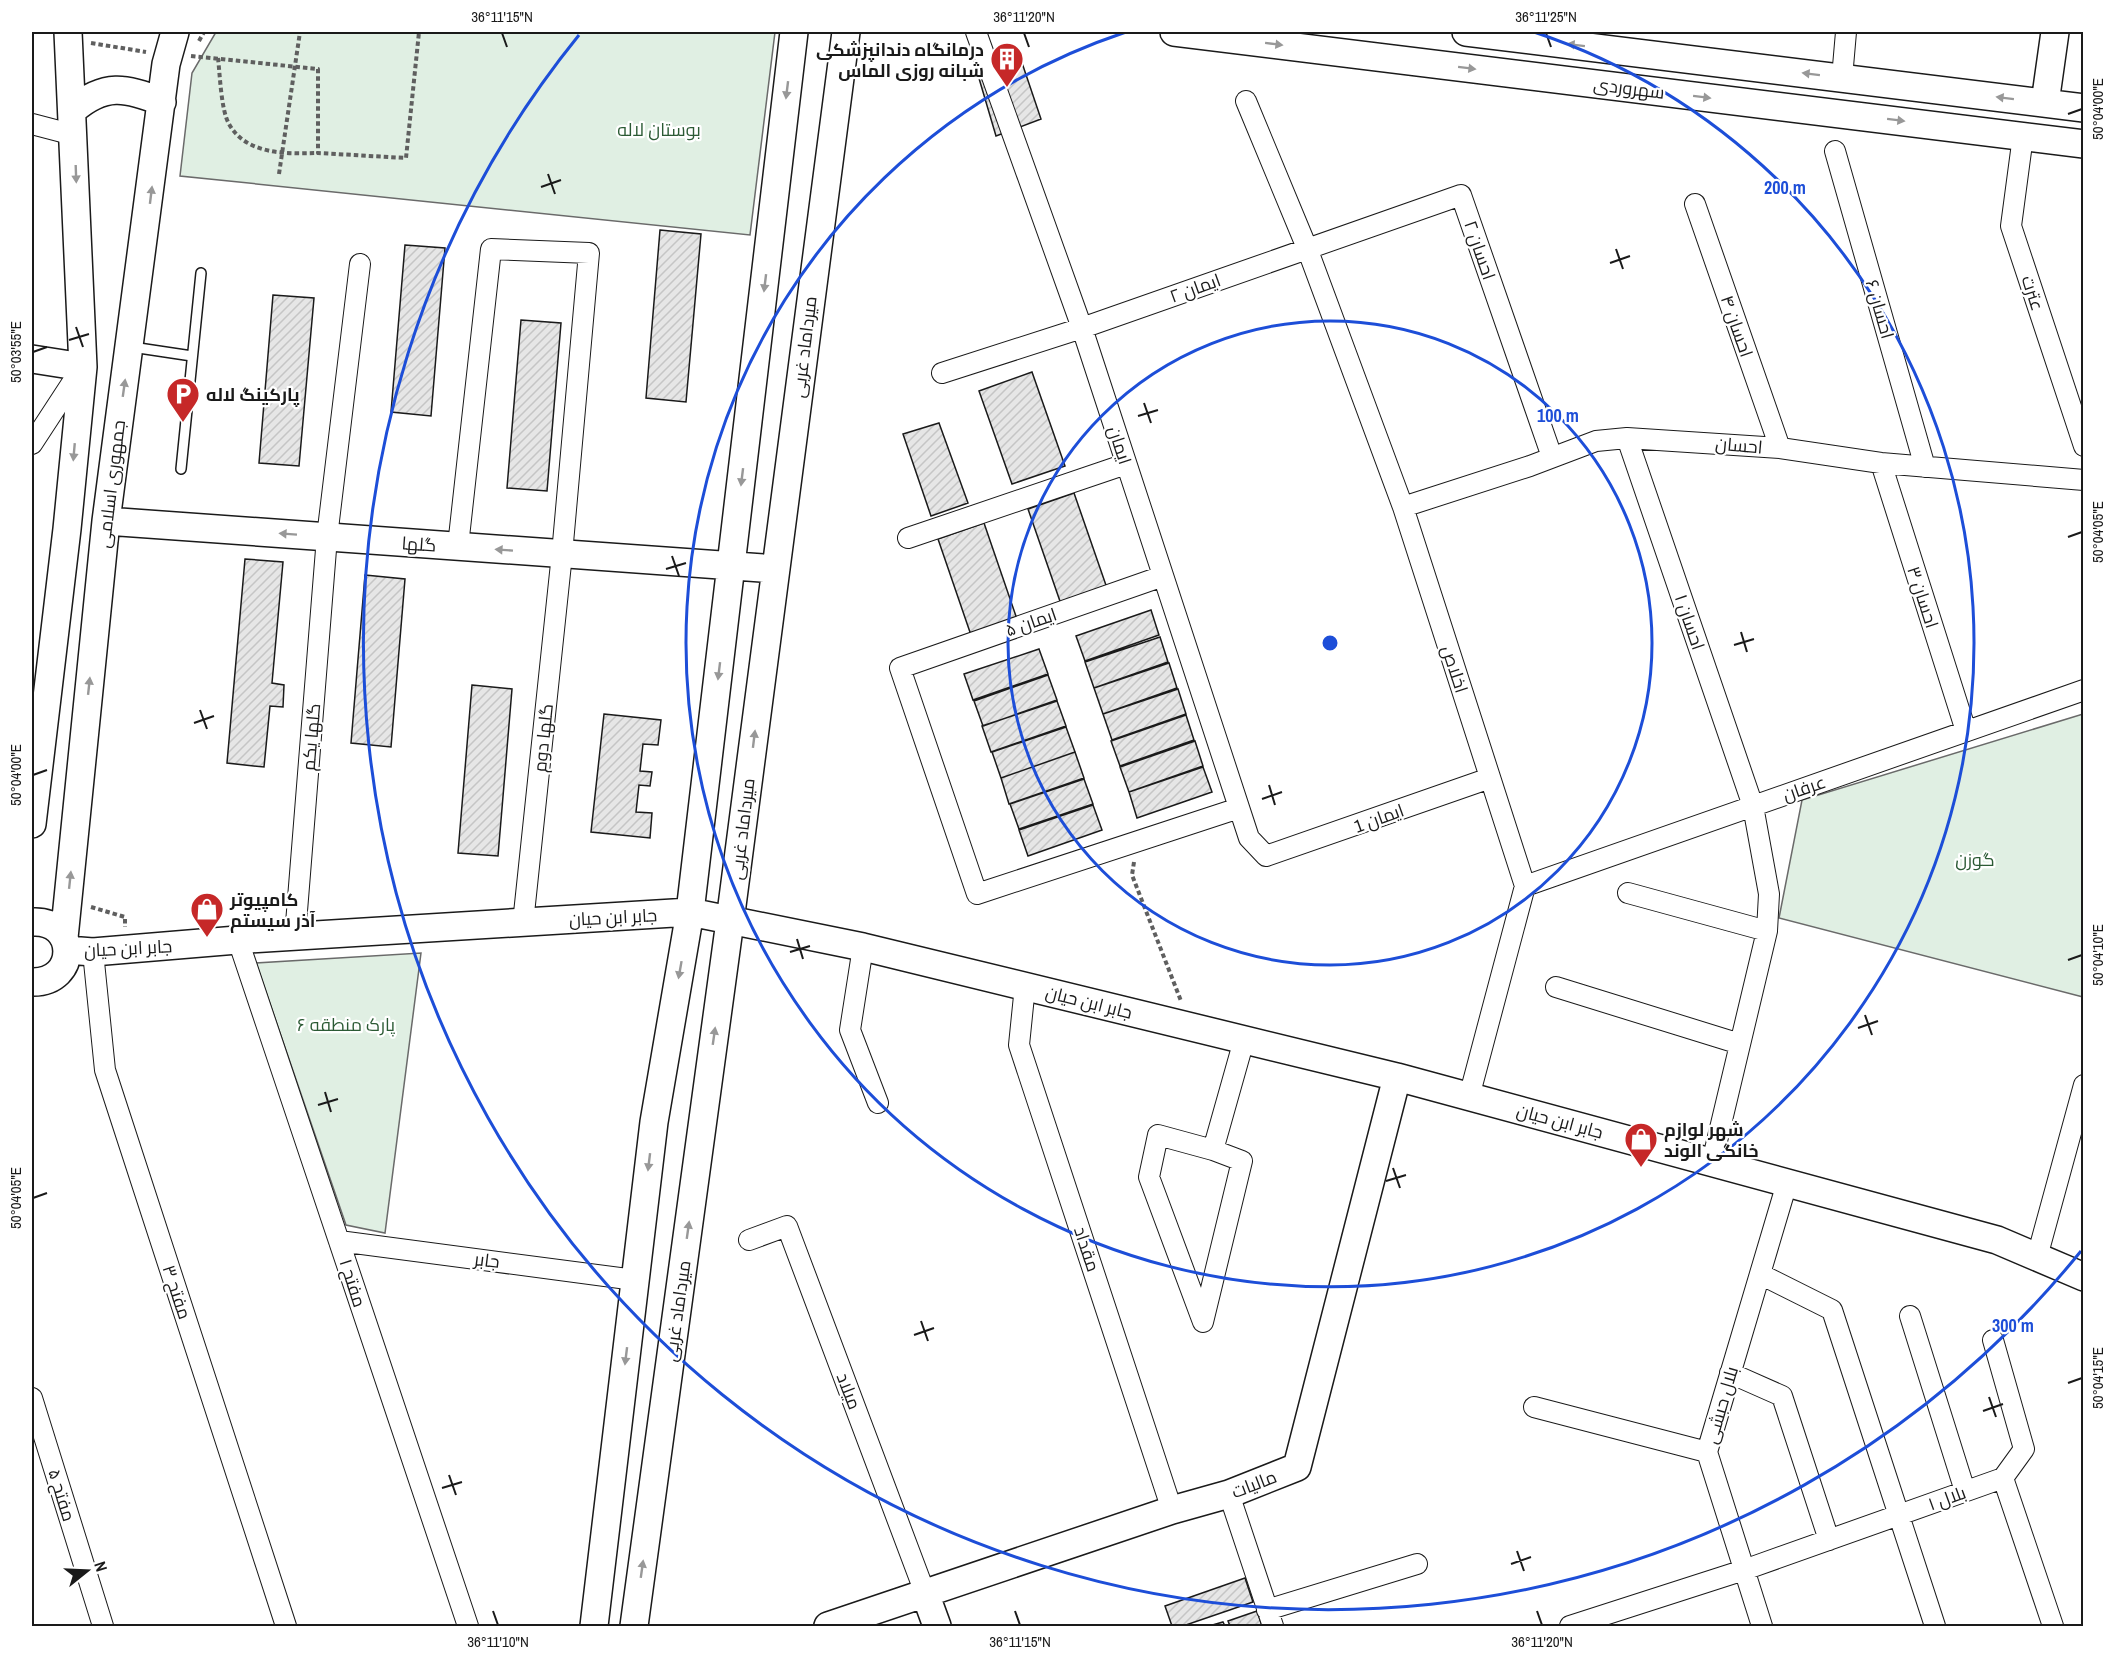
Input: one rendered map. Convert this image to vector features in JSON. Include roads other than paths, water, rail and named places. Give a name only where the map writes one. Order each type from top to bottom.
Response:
[{"type":"street","points":[[594,1626],[654,1122],[690,912],[794,32]]},
{"type":"street","name":"میرداماد غربی","points":[[634,1626],[730,921],[846,32]]},
{"type":"street","name":"ایمان","points":[[976,32],[1082,328],[1249,838],[1266,856]]},
{"type":"street","name":"سهروردی","points":[[1174,32],[2084,144]]},
{"type":"street","name":"سهروردی","points":[[1466,32],[1611,40],[1842,78],[2084,108]]},
{"type":"street","points":[[1842,78],[1846,32]]},
{"type":"street","points":[[2045,104],[2055,32]]},
{"type":"street","points":[[32,824],[48,674],[67,530],[83,367],[74,123],[68,35]]},
{"type":"street","name":"جمهوری اسلامی","points":[[75,947],[106,521],[162,102],[178,48]]},
{"type":"street","points":[[74,123],[87,98],[105,90],[136,91],[162,102]]},
{"type":"street","name":"اخلاص","points":[[1246,101],[1307,248],[1403,507],[1525,886]]},
{"type":"street","points":[[32,123],[74,123]]},
{"type":"street","name":"عترت","points":[[2023,136],[2011,226],[2084,446]]},
{"type":"street","name":"احسان ۶","points":[[1835,151],[1925,467]]},
{"type":"street","name":"احسان ۲","points":[[1307,248],[1461,195],[1552,458]]},
{"type":"street","name":"احسان ۴","points":[[1695,204],[1780,448]]},
{"type":"street","name":"ایمان ۲","points":[[942,373],[1082,328],[1307,248]]},
{"type":"street","name":"گلها دوم","points":[[458,546],[491,249],[589,253],[562,554],[523,922]]},
{"type":"street","name":"گلها یکم","points":[[295,936],[327,537],[360,264]]},
{"type":"street","points":[[32,359],[83,367]]},
{"type":"street","points":[[32,444],[83,367]]},
{"type":"street","name":"احسان","points":[[1403,507],[1552,458],[1596,441],[1628,438],[1780,448],[1881,463],[2084,480]]},
{"type":"street","name":"احسان ۱","points":[[1628,438],[1753,806],[1769,894],[1767,931],[1712,1162]]},
{"type":"street","name":"احسان ۳","points":[[1881,463],[1966,731]]},
{"type":"street","points":[[908,537],[1126,464]]},
{"type":"street","name":"گلها","points":[[106,521],[776,569]]},
{"type":"street","name":"ایمان ۵","points":[[1163,576],[900,668],[977,894],[1239,808]]},
{"type":"street","points":[[32,698],[48,674]]},
{"type":"street","name":"عرفان","points":[[1525,886],[2084,690]]},
{"type":"street","name":"ایمان 1","points":[[1266,856],[1293,849],[1490,778]]},
{"type":"street","points":[[1469,1097],[1525,886]]},
{"type":"street","points":[[1628,893],[1767,931]]},
{"type":"street","name":"جابر ابن حیان","points":[[75,947],[238,940],[690,912],[864,946],[1397,1077],[1996,1240],[2084,1277]]},
{"type":"street","points":[[32,922],[51,925],[75,947],[63,968],[38,984]]},
{"type":"street","name":"مفتح ۱","points":[[238,940],[468,1626]]},
{"type":"street","points":[[864,946],[850,1030],[878,1103]]},
{"type":"street","name":"مفتح ۳","points":[[75,947],[105,1070],[286,1626]]},
{"type":"street","name":"مقداد","points":[[1025,986],[1019,1045],[1172,1510]]},
{"type":"street","points":[[1556,987],[1740,1044]]},
{"type":"street","points":[[1213,1150],[1244,1040]]},
{"type":"street","name":"مالیات","points":[[828,1626],[1172,1510],[1229,1494],[1297,1467],[1397,1077]]},
{"type":"street","points":[[2037,1257],[2084,1085]]},
{"type":"street","points":[[1158,1135],[1213,1150],[1242,1161],[1203,1322],[1149,1177],[1158,1135]]},
{"type":"street","name":"بلال حبشی","points":[[1762,1626],[1707,1452],[1787,1183]]},
{"type":"street","name":"میلاد","points":[[749,1240],[787,1226],[925,1593]]},
{"type":"street","name":"جابر","points":[[339,1241],[635,1280]]},
{"type":"street","points":[[1760,1274],[1832,1310],[1897,1516],[1935,1626]]},
{"type":"street","points":[[1910,1316],[1965,1491]]},
{"type":"street","points":[[1993,1340],[2024,1449],[2003,1478],[2053,1626]]},
{"type":"street","points":[[1730,1373],[1782,1396],[1829,1540]]},
{"type":"street","name":"مفتح ۵","points":[[32,1398],[103,1626]]},
{"type":"street","points":[[1534,1407],[1707,1452]]},
{"type":"street","name":"بلال ۱","points":[[1570,1626],[1744,1570],[2003,1478]]},
{"type":"street","points":[[1229,1494],[1270,1618],[1417,1564]]},
{"type":"street","points":[[925,1593],[937,1626]]},
{"type":"lane","points":[[181,469],[201,273]]},
{"type":"lane","points":[[129,347],[192,356]]},
{"type":"place","name":"درمانگاه دندان‍‍پزشکی شبانه روزی الماس","points":[[1007,88]]},
{"type":"place","name":"پارکینگ لاله","points":[[183,423]]},
{"type":"place","name":"کامپیوتر آذر سیستم","points":[[207,938]]},
{"type":"place","name":"شهر لوازم خانگی الوند","points":[[1641,1168]]},
{"type":"park label","name":"بوستان لاله","points":[[659,129]]},
{"type":"park label","name":"گوزن","points":[[1975,859]]},
{"type":"park label","name":"پارک منطقه ۶","points":[[346,1024]]}]
